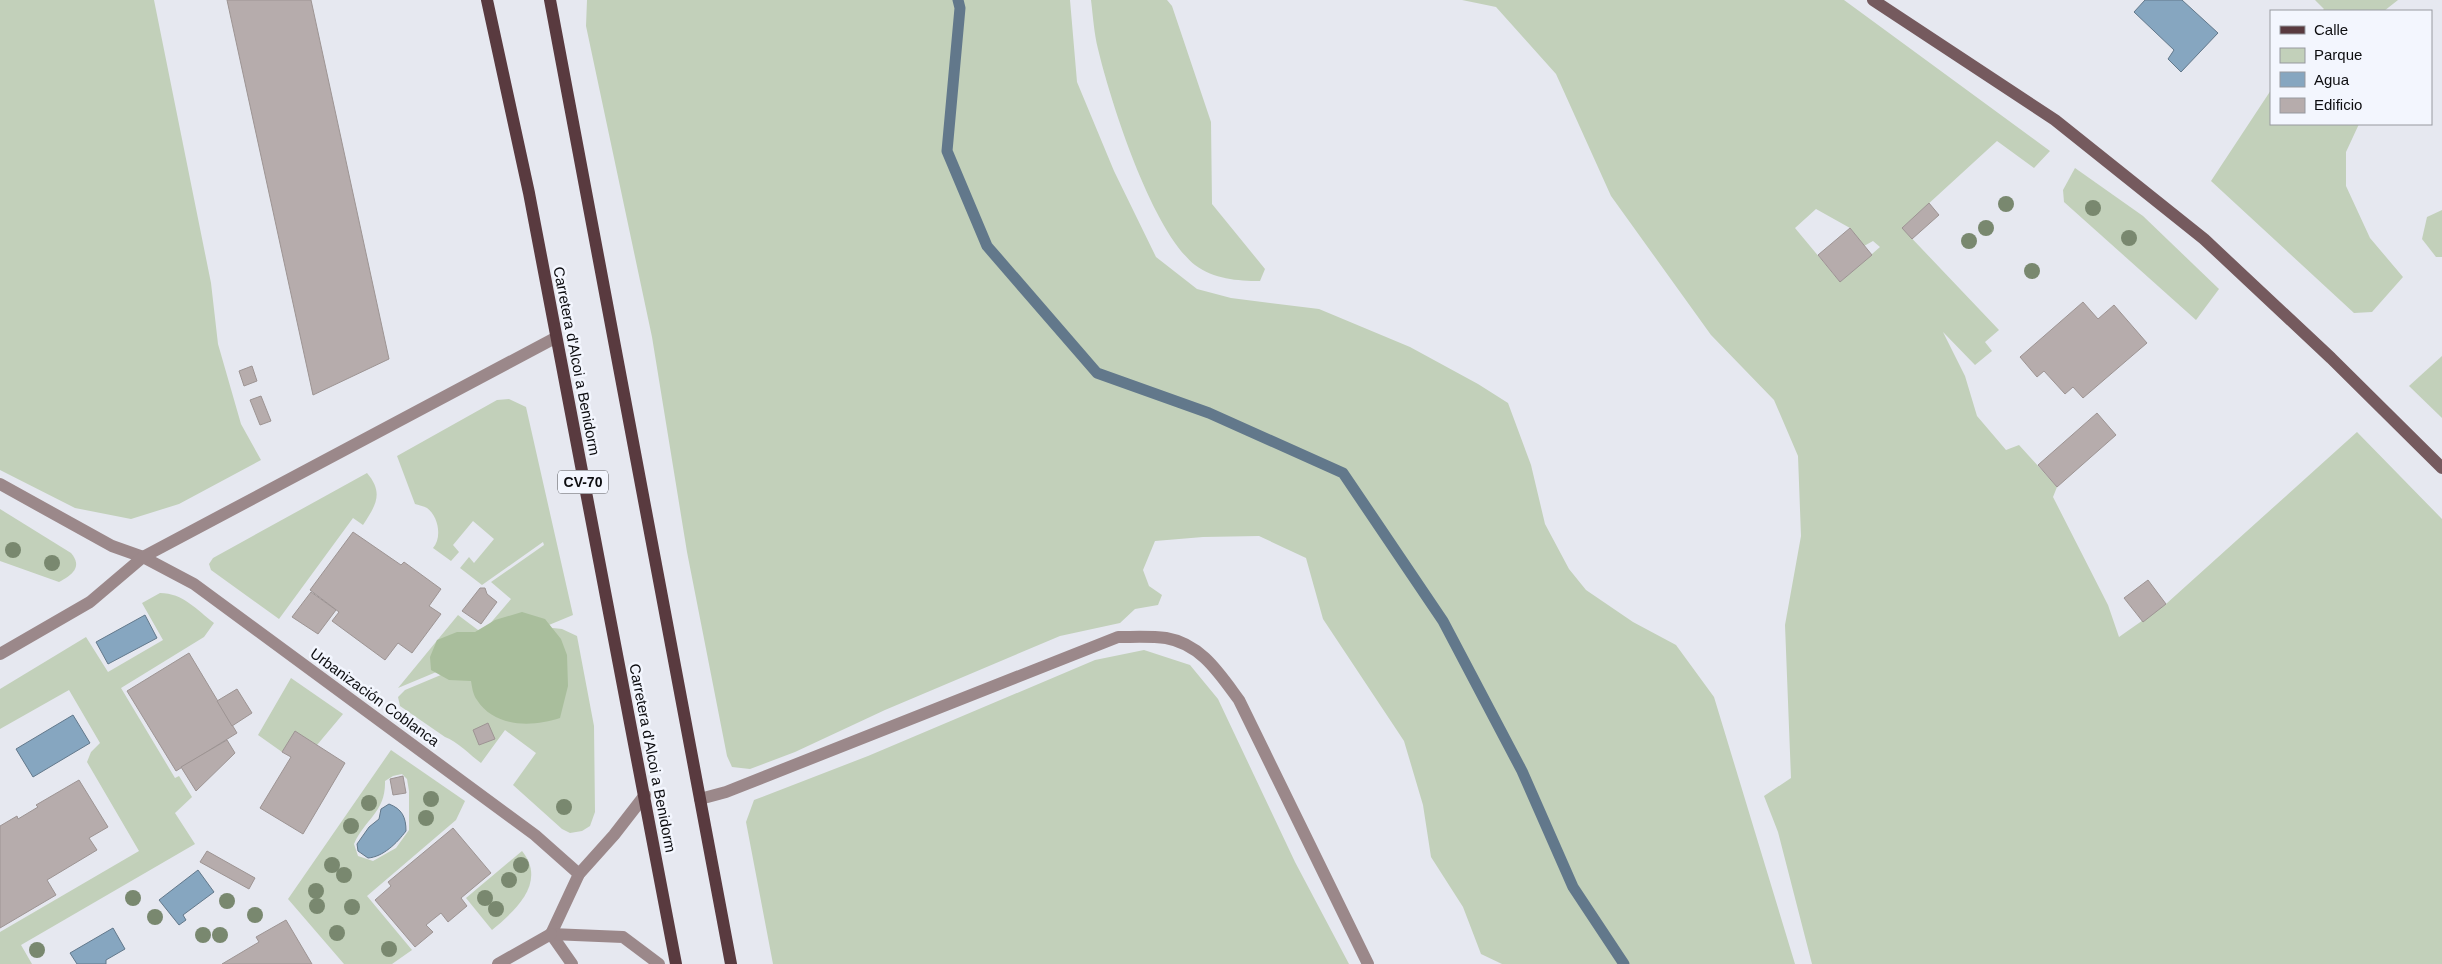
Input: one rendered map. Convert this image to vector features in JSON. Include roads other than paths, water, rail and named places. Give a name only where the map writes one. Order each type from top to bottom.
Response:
[{"type":"main road","name":"Carretera d'Alcoi a Benidorm","points":[[487,0],[529,193],[555,338],[645,795],[676,964]]},
{"type":"main road","points":[[550,0],[731,964]]},
{"type":"main road","points":[[1873,0],[2055,120],[2204,238],[2331,358],[2442,468]]},
{"type":"street","points":[[0,654],[90,602],[143,557],[555,338]]},
{"type":"street","name":"Urbanización Coblanca","points":[[0,484],[112,546],[143,557],[202,590],[535,835],[579,874]]},
{"type":"street","points":[[700,799],[726,792],[1118,637],[1166,638],[1190,647],[1209,661],[1238,700],[1368,964]]},
{"type":"street","points":[[551,934],[579,874],[614,835],[645,795]]},
{"type":"street","points":[[551,934],[572,964]]},
{"type":"street","points":[[498,964],[551,934],[623,938],[659,964]]},
{"type":"water","points":[[2145,0],[2182,0],[2218,33],[2181,72],[2168,59],[2174,50],[2134,12]]},
{"type":"water","points":[[145,615],[157,638],[108,664],[96,642]]},
{"type":"water","points":[[73,715],[90,743],[33,777],[16,749]]},
{"type":"water","points":[[389,804],[397,808],[402,814],[406,831],[389,849],[379,855],[368,858],[358,851],[357,844],[369,827],[379,819],[381,809]]},
{"type":"water","points":[[198,870],[214,892],[183,915],[186,920],[179,925],[159,900]]},
{"type":"water","points":[[113,928],[125,949],[106,960],[106,964],[77,964],[70,953]]},
{"type":"waterway","points":[[958,0],[960,8],[947,151],[987,246],[1097,373],[1209,413],[1343,473],[1443,621],[1522,771],[1573,887],[1624,964]]}]
